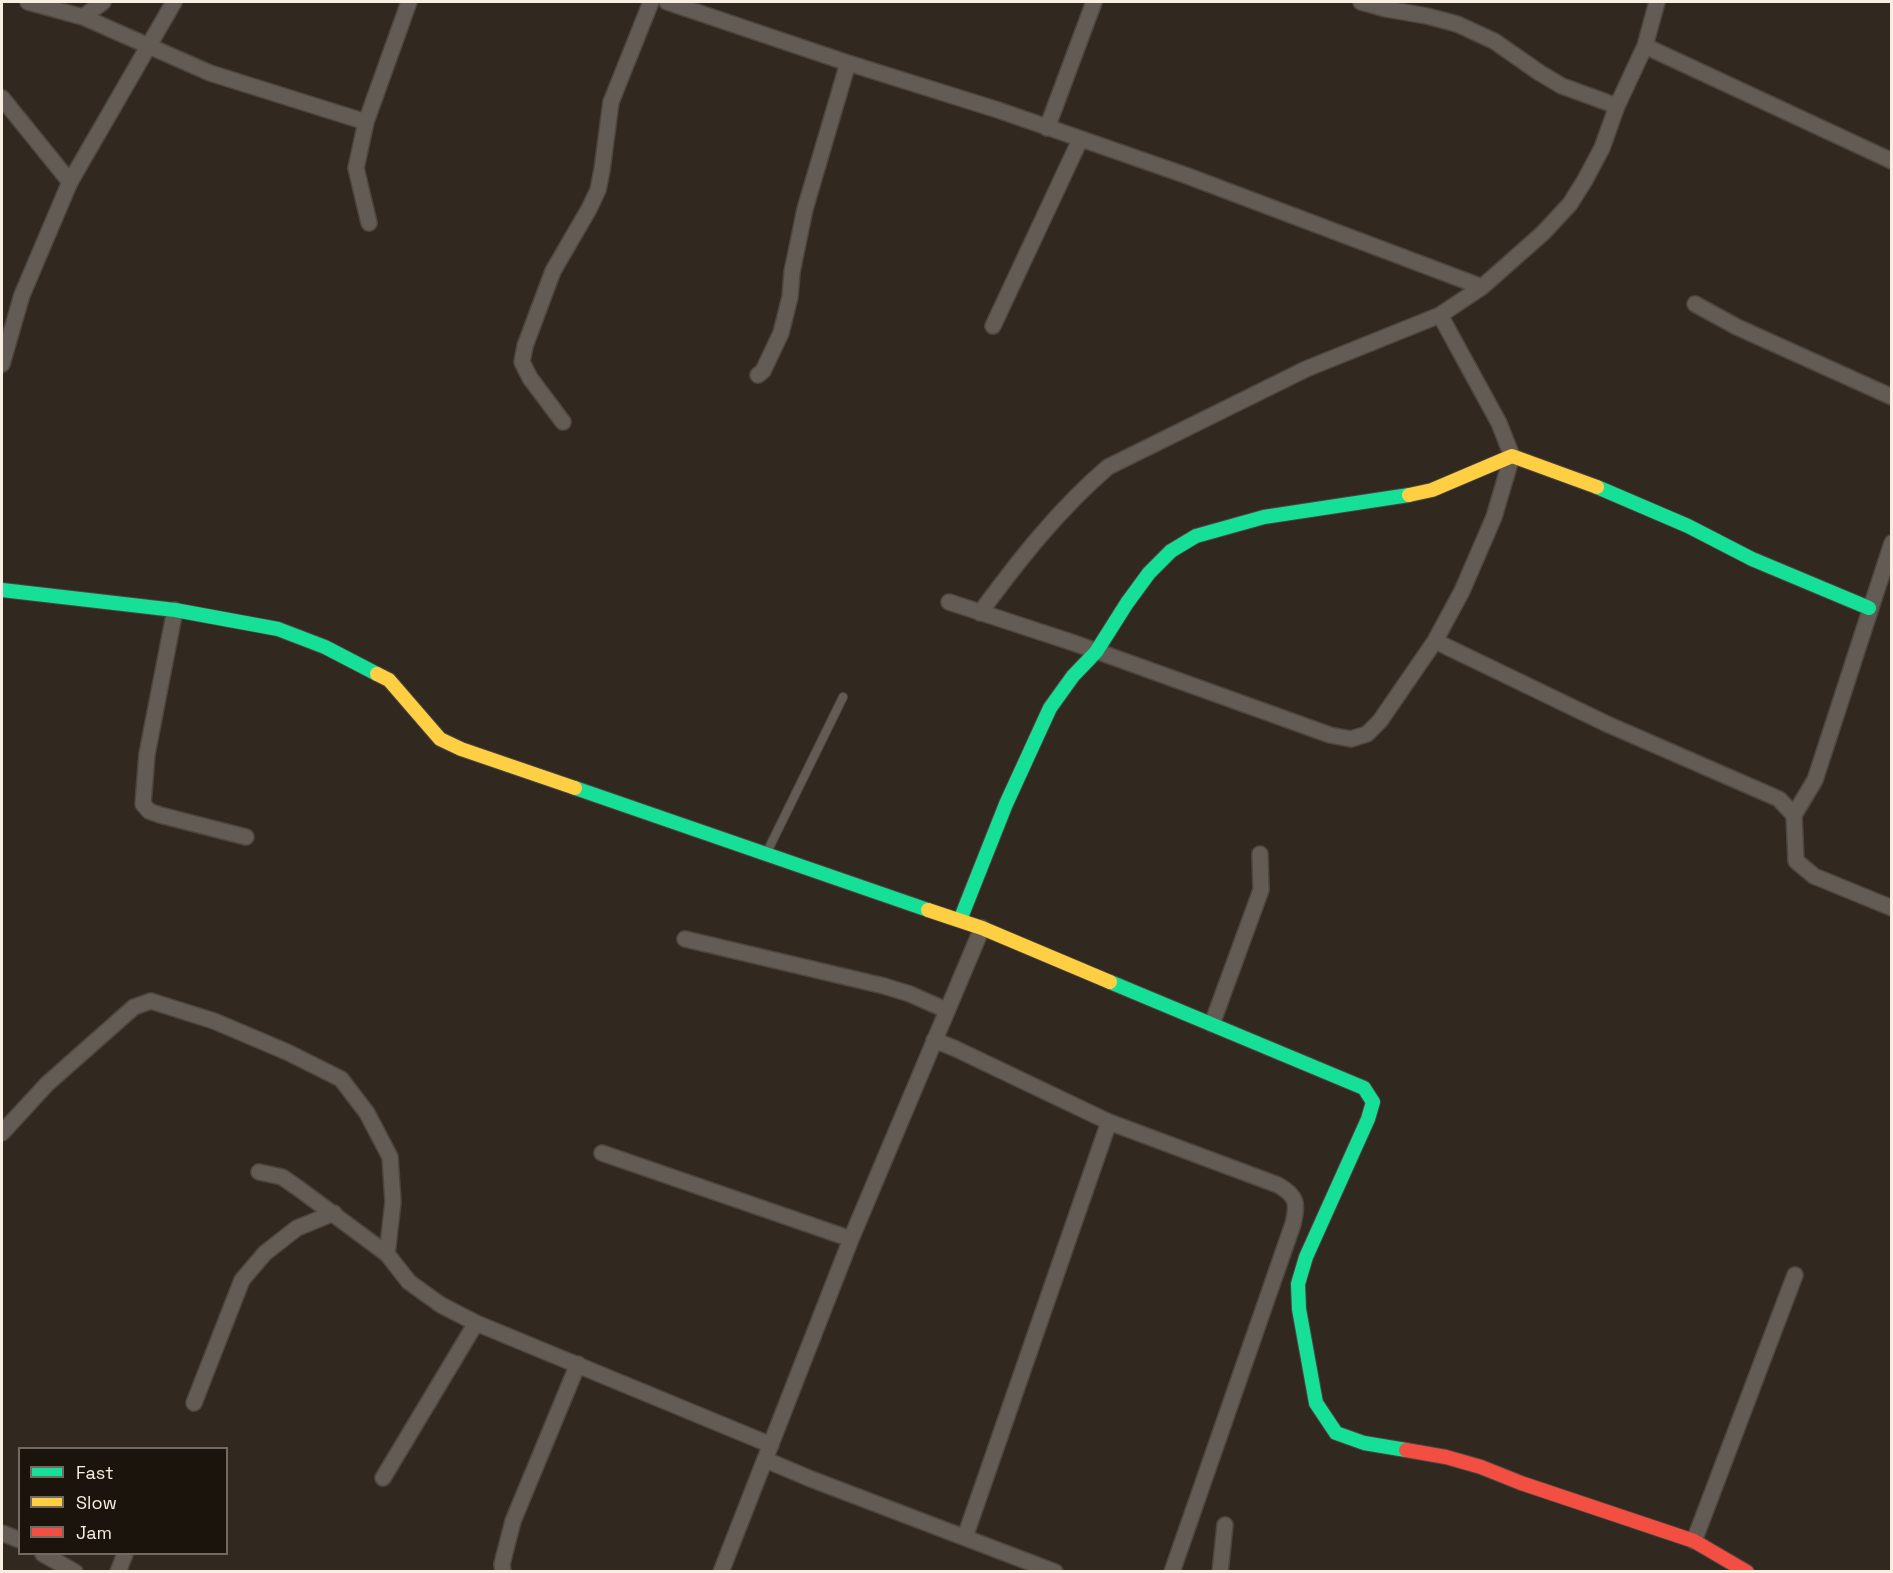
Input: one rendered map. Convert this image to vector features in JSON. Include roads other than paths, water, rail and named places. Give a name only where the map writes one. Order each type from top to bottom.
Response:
[{"type":"street","points":[[28,2],[82,17],[210,73],[366,122]]},
{"type":"street","points":[[82,17],[103,2]]},
{"type":"street","points":[[2,364],[22,295],[70,182],[146,46],[174,2]]},
{"type":"street","points":[[369,223],[356,168],[366,122],[409,2]]},
{"type":"street","points":[[563,422],[530,378],[522,362],[525,346],[553,272],[590,209],[598,190],[611,102],[651,2]]},
{"type":"street","points":[[667,2],[689,5],[848,63],[1196,179],[1482,287]]},
{"type":"street","points":[[1047,128],[1094,2]]},
{"type":"street","points":[[1361,2],[1456,24],[1494,41],[1540,74],[1562,86],[1617,106]]},
{"type":"street","points":[[980,613],[1006,576],[1060,514],[1108,467],[1306,369],[1440,315],[1482,287],[1543,233],[1570,204],[1586,180],[1602,148],[1617,106],[1645,46],[1657,2]]},
{"type":"street","points":[[1645,46],[1892,161]]},
{"type":"street","points":[[758,375],[763,371],[781,333],[790,297],[792,272],[805,209],[848,63]]},
{"type":"street","points":[[2,98],[70,182]]},
{"type":"street","points":[[993,326],[1080,140]]},
{"type":"street","points":[[1695,304],[1737,327],[1892,397]]},
{"type":"street","points":[[949,602],[1330,735],[1351,739],[1367,734],[1380,721],[1435,641],[1462,591],[1494,517],[1512,456],[1499,423],[1440,315]]},
{"type":"street","points":[[960,920],[1006,804],[1050,708],[1072,676],[1096,652],[1149,573],[1171,551],[1196,536],[1264,517],[1383,500],[1432,490],[1512,456],[1620,496],[1688,526],[1752,559],[1869,608]]},
{"type":"street","points":[[1892,543],[1815,780],[1794,815],[1796,861],[1814,876],[1892,908]]},
{"type":"street","points":[[2,590],[175,610],[278,629],[325,647],[389,680],[440,739],[461,749],[982,928],[1364,1088],[1372,1102],[1368,1119],[1329,1202],[1306,1257],[1298,1284],[1299,1309],[1316,1403],[1336,1433],[1364,1443],[1446,1456],[1481,1467],[1521,1483],[1694,1541],[1747,1572]]},
{"type":"street","points":[[175,610],[147,754],[143,804],[149,811],[160,815],[246,837]]},
{"type":"street","points":[[1435,641],[1607,724],[1779,799],[1794,815]]},
{"type":"street","points":[[1212,1024],[1261,890],[1260,854]]},
{"type":"street","points":[[721,1572],[851,1239],[982,928]]},
{"type":"street","points":[[685,939],[884,986],[910,994],[946,1010]]},
{"type":"street","points":[[2,1133],[47,1084],[134,1007],[150,1001],[180,1010],[214,1021],[266,1043],[341,1079],[367,1113],[390,1157],[393,1202],[387,1254]]},
{"type":"street","points":[[934,1040],[1109,1122],[1278,1185],[1290,1192],[1296,1201],[1293,1224],[1172,1572]]},
{"type":"street","points":[[965,1537],[1109,1122]]},
{"type":"street","points":[[602,1153],[851,1239]]},
{"type":"street","points":[[259,1172],[282,1177],[334,1213],[387,1254],[409,1282],[441,1305],[476,1323],[578,1364],[769,1452],[811,1479],[1055,1572]]},
{"type":"street","points":[[194,1403],[242,1280],[265,1253],[297,1228],[334,1213]]},
{"type":"street","points":[[1694,1541],[1795,1275]]},
{"type":"street","points":[[383,1478],[476,1323]]},
{"type":"street","points":[[503,1572],[502,1564],[513,1521],[578,1364]]},
{"type":"street","points":[[1220,1572],[1225,1525]]},
{"type":"street","points":[[2,1533],[18,1539]]},
{"type":"street","points":[[45,1555],[75,1572]]},
{"type":"street","points":[[118,1572],[125,1555]]},
{"type":"lane","points":[[766,854],[843,697]]}]
